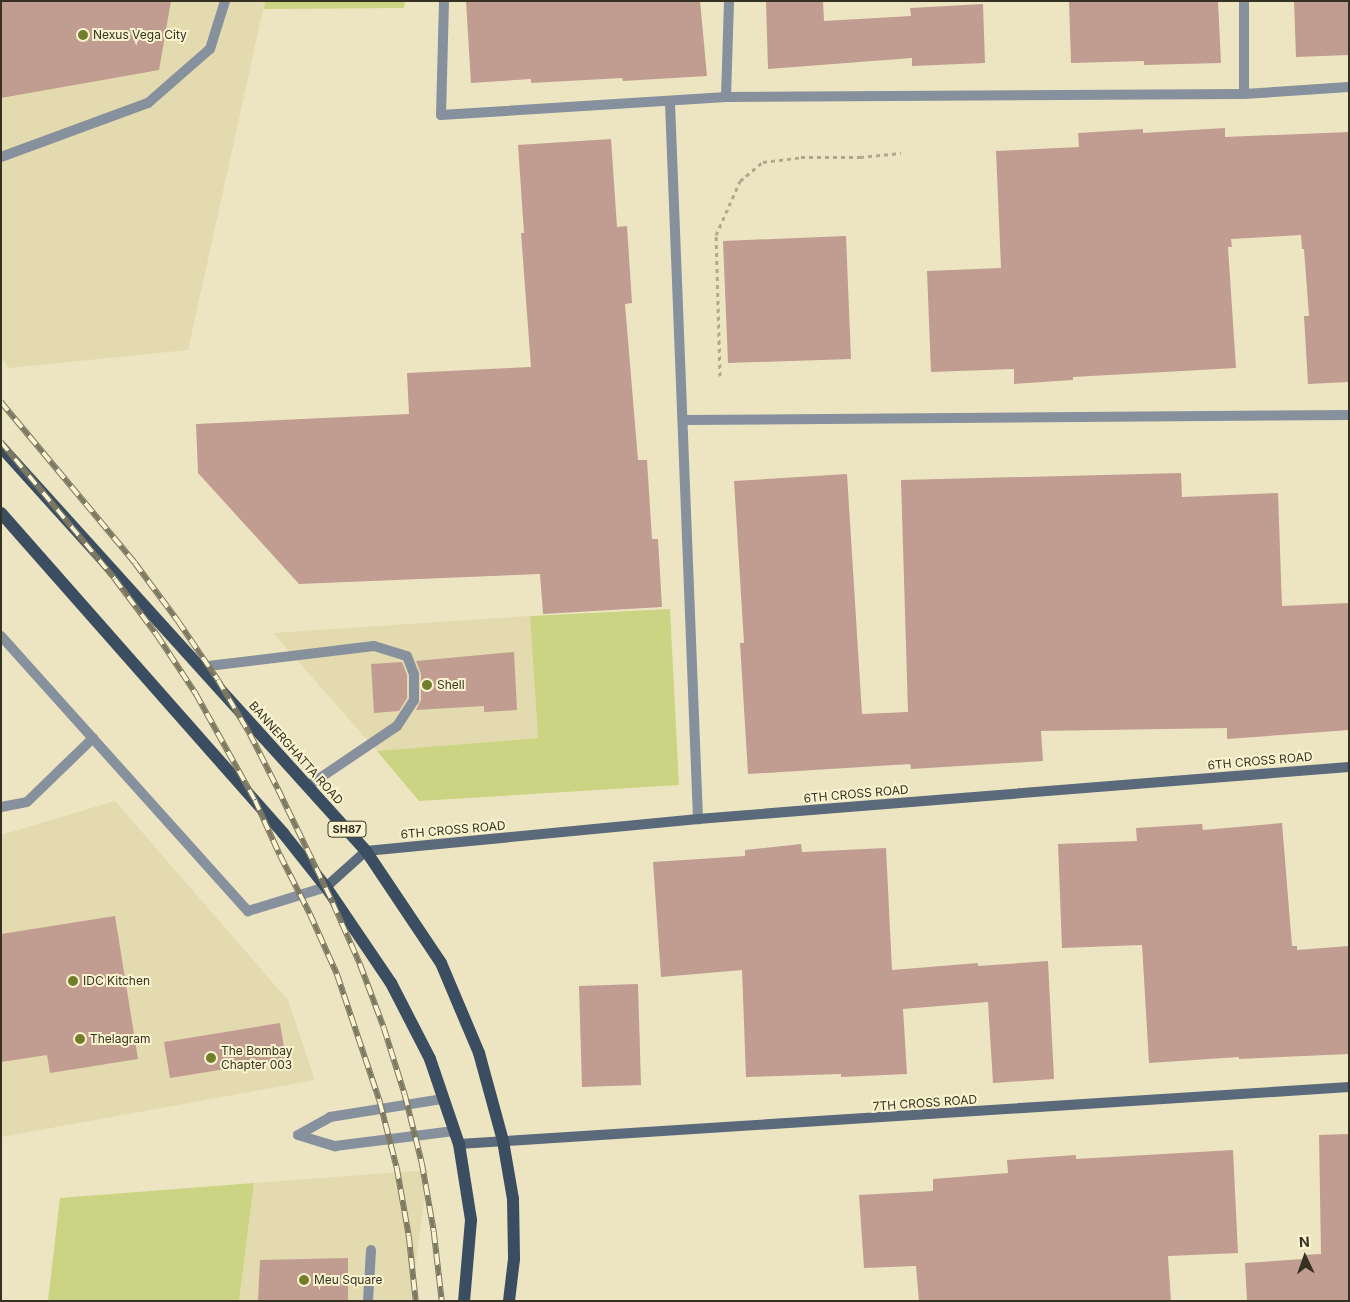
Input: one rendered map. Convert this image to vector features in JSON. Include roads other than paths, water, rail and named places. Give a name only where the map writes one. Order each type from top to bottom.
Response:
[{"type":"main road","name":"BANNERGHATTA ROAD","points":[[1,447],[366,851],[441,962],[479,1053],[504,1142],[513,1199],[514,1259],[509,1301]]},
{"type":"main road","points":[[1,513],[277,826],[326,887],[391,983],[430,1059],[442,1099],[459,1144],[471,1220],[464,1301]]},
{"type":"main road","name":"6TH CROSS ROAD","points":[[366,851],[698,819],[1349,767]]},
{"type":"main road","points":[[326,887],[366,851]]},
{"type":"main road","name":"7TH CROSS ROAD","points":[[459,1144],[1349,1087]]},
{"type":"street","points":[[1,157],[148,103],[210,49],[225,1]]},
{"type":"street","points":[[444,1],[441,115],[670,103],[726,98],[1244,94],[1349,87]]},
{"type":"street","points":[[726,98],[729,1]]},
{"type":"street","points":[[1244,1],[1244,94]]},
{"type":"street","points":[[670,103],[684,420],[698,819]]},
{"type":"street","points":[[684,420],[1349,415]]},
{"type":"street","points":[[1,636],[248,910],[326,887]]},
{"type":"street","points":[[200,667],[374,646],[406,656],[414,674],[414,700],[397,726],[308,786]]},
{"type":"street","points":[[1,807],[27,802],[93,738]]},
{"type":"street","points":[[442,1099],[330,1117],[298,1135],[335,1146],[454,1131]]},
{"type":"street","points":[[368,1301],[371,1250]]},
{"type":"railway","points":[[1,402],[135,563],[178,621],[218,680],[250,734],[278,789],[333,903],[360,964],[384,1028],[405,1095],[422,1163],[434,1232],[442,1301]]},
{"type":"railway","points":[[1,442],[115,579],[157,635],[196,694],[255,800],[337,974],[380,1102],[397,1168],[409,1236],[416,1301]]},
{"type":"place","name":"Nexus Vega City","points":[[83,35]]},
{"type":"place","name":"Shell","points":[[427,685]]},
{"type":"place","name":"IDC Kitchen","points":[[73,981]]},
{"type":"place","name":"Thelagram","points":[[80,1039]]},
{"type":"place","name":"The Bombay Chapter 003","points":[[211,1058]]},
{"type":"place","name":"Meu Square","points":[[304,1280]]}]
